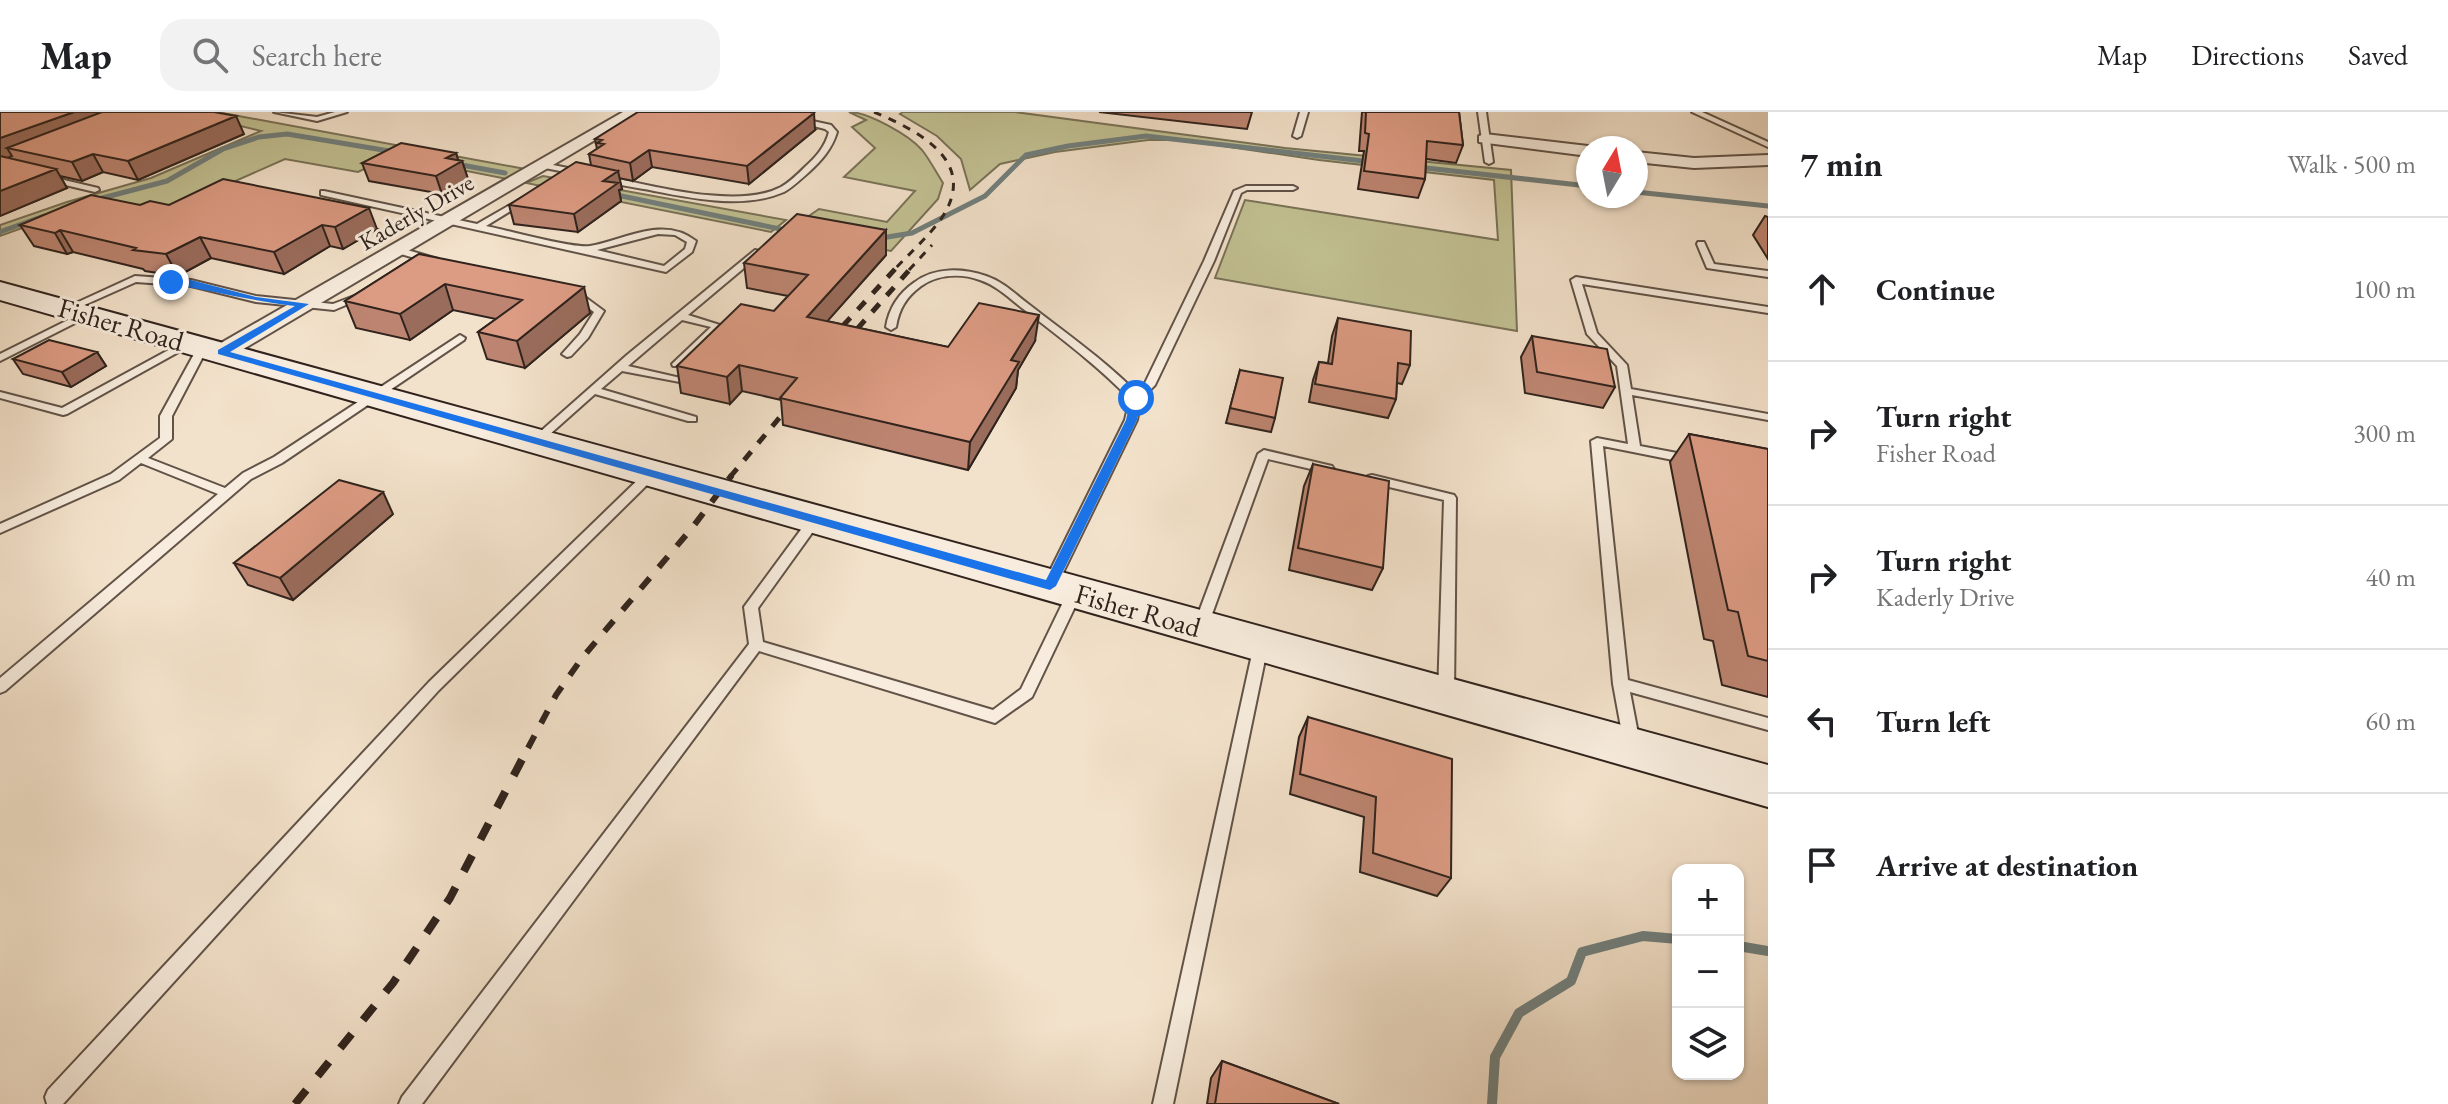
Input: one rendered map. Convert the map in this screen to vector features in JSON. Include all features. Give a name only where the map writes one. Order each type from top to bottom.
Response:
[{"type":"main road","name":"Fisher Road","points":[[0,291],[1768,786]]},
{"type":"street","name":"Kaderly Drive","points":[[204,347],[305,304],[633,112]]},
{"type":"street","points":[[1485,139],[1576,150]]},
{"type":"street","points":[[1648,158],[1694,163],[1768,160]]},
{"type":"lane","points":[[278,112],[317,119],[343,112]]},
{"type":"lane","points":[[1297,136],[1304,112]]},
{"type":"lane","points":[[1482,112],[1489,162]]},
{"type":"lane","points":[[1698,113],[1716,112]]},
{"type":"lane","points":[[1698,113],[1768,145]]},
{"type":"lane","points":[[543,165],[679,192],[726,197],[762,196],[783,189],[825,152],[832,141],[833,132],[828,127],[784,117]]},
{"type":"lane","points":[[33,175],[95,190]]},
{"type":"lane","points":[[756,645],[995,717],[1027,693],[1062,589],[1131,420],[1136,398],[1150,385],[1209,261],[1238,191],[1246,188],[1293,188]]},
{"type":"lane","points":[[324,193],[666,269],[689,250],[692,241],[677,233],[658,231],[586,250]]},
{"type":"lane","points":[[476,228],[528,197]]},
{"type":"lane","points":[[1701,244],[1710,266],[1768,274]]},
{"type":"lane","points":[[536,441],[763,247]]},
{"type":"lane","points":[[397,250],[450,264]]},
{"type":"lane","points":[[412,265],[424,257]]},
{"type":"lane","points":[[891,327],[893,312],[898,304],[921,281],[938,274],[961,273],[992,281],[1116,377],[1136,398]]},
{"type":"lane","points":[[0,358],[135,279],[191,283],[256,299],[334,307],[370,292]]},
{"type":"lane","points":[[1634,448],[1622,365],[1592,334],[1576,280],[1768,310]]},
{"type":"lane","points":[[556,292],[582,299],[599,311],[584,336],[567,354]]},
{"type":"lane","points":[[677,364],[718,326],[680,316]]},
{"type":"lane","points":[[0,687],[247,476],[278,460],[460,338]]},
{"type":"lane","points":[[0,395],[63,412],[204,347]]},
{"type":"lane","points":[[0,529],[115,477],[166,439],[166,416],[204,347]]},
{"type":"lane","points":[[620,367],[681,381]]},
{"type":"lane","points":[[593,390],[692,419]]},
{"type":"lane","points":[[1626,391],[1768,417]]},
{"type":"lane","points":[[1633,749],[1621,684],[1597,441],[1708,462]]},
{"type":"lane","points":[[1200,628],[1264,454],[1342,472]]},
{"type":"lane","points":[[141,459],[226,493]]},
{"type":"lane","points":[[55,1097],[434,686],[652,473]]},
{"type":"lane","points":[[1357,476],[1450,498],[1446,697]]},
{"type":"lane","points":[[409,1104],[756,645],[751,607],[816,519]]},
{"type":"lane","points":[[1163,1104],[1261,645]]},
{"type":"lane","points":[[1621,684],[1768,724]]},
{"type":"shaded area","points":[[217,112],[525,169],[507,179],[391,156],[358,172],[285,159],[161,214],[64,213],[0,236],[0,225],[151,178],[261,131],[191,114]]},
{"type":"shaded area","points":[[849,112],[877,120],[908,138],[922,150],[943,183],[938,199],[891,251],[784,233],[819,209],[887,222],[915,191],[844,177],[875,148],[852,127],[866,120]]},
{"type":"shaded area","points":[[1015,112],[1285,148],[1511,170],[1517,331],[1215,278],[1245,200],[1498,240],[1494,180],[1319,160],[1182,140],[1148,140],[1055,152],[1000,164],[970,190],[961,159],[937,136],[900,114]]},
{"type":"shaded area","points":[[543,176],[786,220],[771,232],[526,183]]},
{"type":"building","points":[[0,112],[74,112],[0,138]]},
{"type":"building","points":[[102,112],[214,112],[236,116],[128,161],[93,154],[72,162],[7,148]]},
{"type":"building","points":[[638,112],[814,113],[747,166],[649,150],[630,163],[589,154],[604,144],[597,143],[602,140],[595,139]]},
{"type":"building","points":[[1366,112],[1459,112],[1463,145],[1427,141],[1425,179],[1364,171],[1369,134],[1365,133]]},
{"type":"building","points":[[401,143],[456,153],[446,158],[462,161],[436,176],[362,163]]},
{"type":"building","points":[[0,156],[56,169],[0,191]]},
{"type":"building","points":[[576,162],[618,171],[603,181],[618,183],[574,214],[509,205]]},
{"type":"building","points":[[223,179],[369,208],[335,227],[322,225],[274,252],[200,237],[166,254],[133,250],[136,248],[60,230],[55,233],[20,225],[91,195],[140,205],[150,201],[169,205]]},
{"type":"building","points":[[797,214],[886,230],[807,317],[948,347],[979,303],[1039,315],[1011,360],[1019,362],[970,442],[780,398],[797,378],[739,365],[727,377],[677,366],[741,304],[774,311],[808,275],[744,263]]},
{"type":"building","points":[[419,254],[584,287],[517,341],[478,332],[522,300],[445,284],[400,314],[345,301]]},
{"type":"building","points":[[1338,318],[1411,331],[1410,365],[1398,363],[1396,399],[1315,384],[1319,362],[1332,364]]},
{"type":"building","points":[[1532,336],[1607,349],[1615,387],[1537,372]]},
{"type":"building","points":[[49,340],[97,352],[62,372],[13,359]]},
{"type":"building","points":[[1240,370],[1283,378],[1275,418],[1230,408]]},
{"type":"building","points":[[1689,434],[1768,449],[1768,661],[1748,656],[1738,612],[1728,610]]},
{"type":"building","points":[[1313,464],[1389,481],[1383,568],[1298,548]]},
{"type":"building","points":[[339,480],[383,492],[280,578],[234,563]]},
{"type":"building","points":[[1308,717],[1452,759],[1451,878],[1373,853],[1376,797],[1300,774]]},
{"type":"building","points":[[1222,1061],[1339,1104],[1215,1104]]},
{"type":"waterway","points":[[91,201],[167,181],[223,149],[259,137],[287,134],[395,152]]},
{"type":"waterway","points":[[875,239],[912,233],[985,196],[1026,155],[1068,146],[1146,136],[1372,162]]},
{"type":"waterway","points":[[456,164],[505,173]]},
{"type":"waterway","points":[[1417,167],[1576,185]]},
{"type":"waterway","points":[[1648,193],[1768,206]]},
{"type":"waterway","points":[[612,194],[790,231]]},
{"type":"waterway","points":[[0,232],[44,216]]},
{"type":"waterway","points":[[1492,1104],[1495,1057],[1519,1013],[1571,981],[1582,952],[1643,936],[1672,938]]},
{"type":"waterway","points":[[1744,947],[1768,951]]},
{"type":"railway","points":[[874,112],[909,129],[939,151],[949,165],[953,181],[951,199],[941,219],[894,270]]},
{"type":"railway","points":[[909,270],[932,245]]},
{"type":"railway","points":[[828,342],[896,268]]},
{"type":"railway","points":[[843,345],[911,268]]},
{"type":"railway","points":[[730,477],[795,399]]},
{"type":"railway","points":[[528,748],[556,695],[582,658],[692,528],[732,475]]},
{"type":"railway","points":[[295,1104],[393,983],[450,898],[529,746]]},
{"type":"route","points":[[171,282],[191,283],[256,299],[305,304],[222,352],[1050,586],[1131,420],[1136,398]]}]
